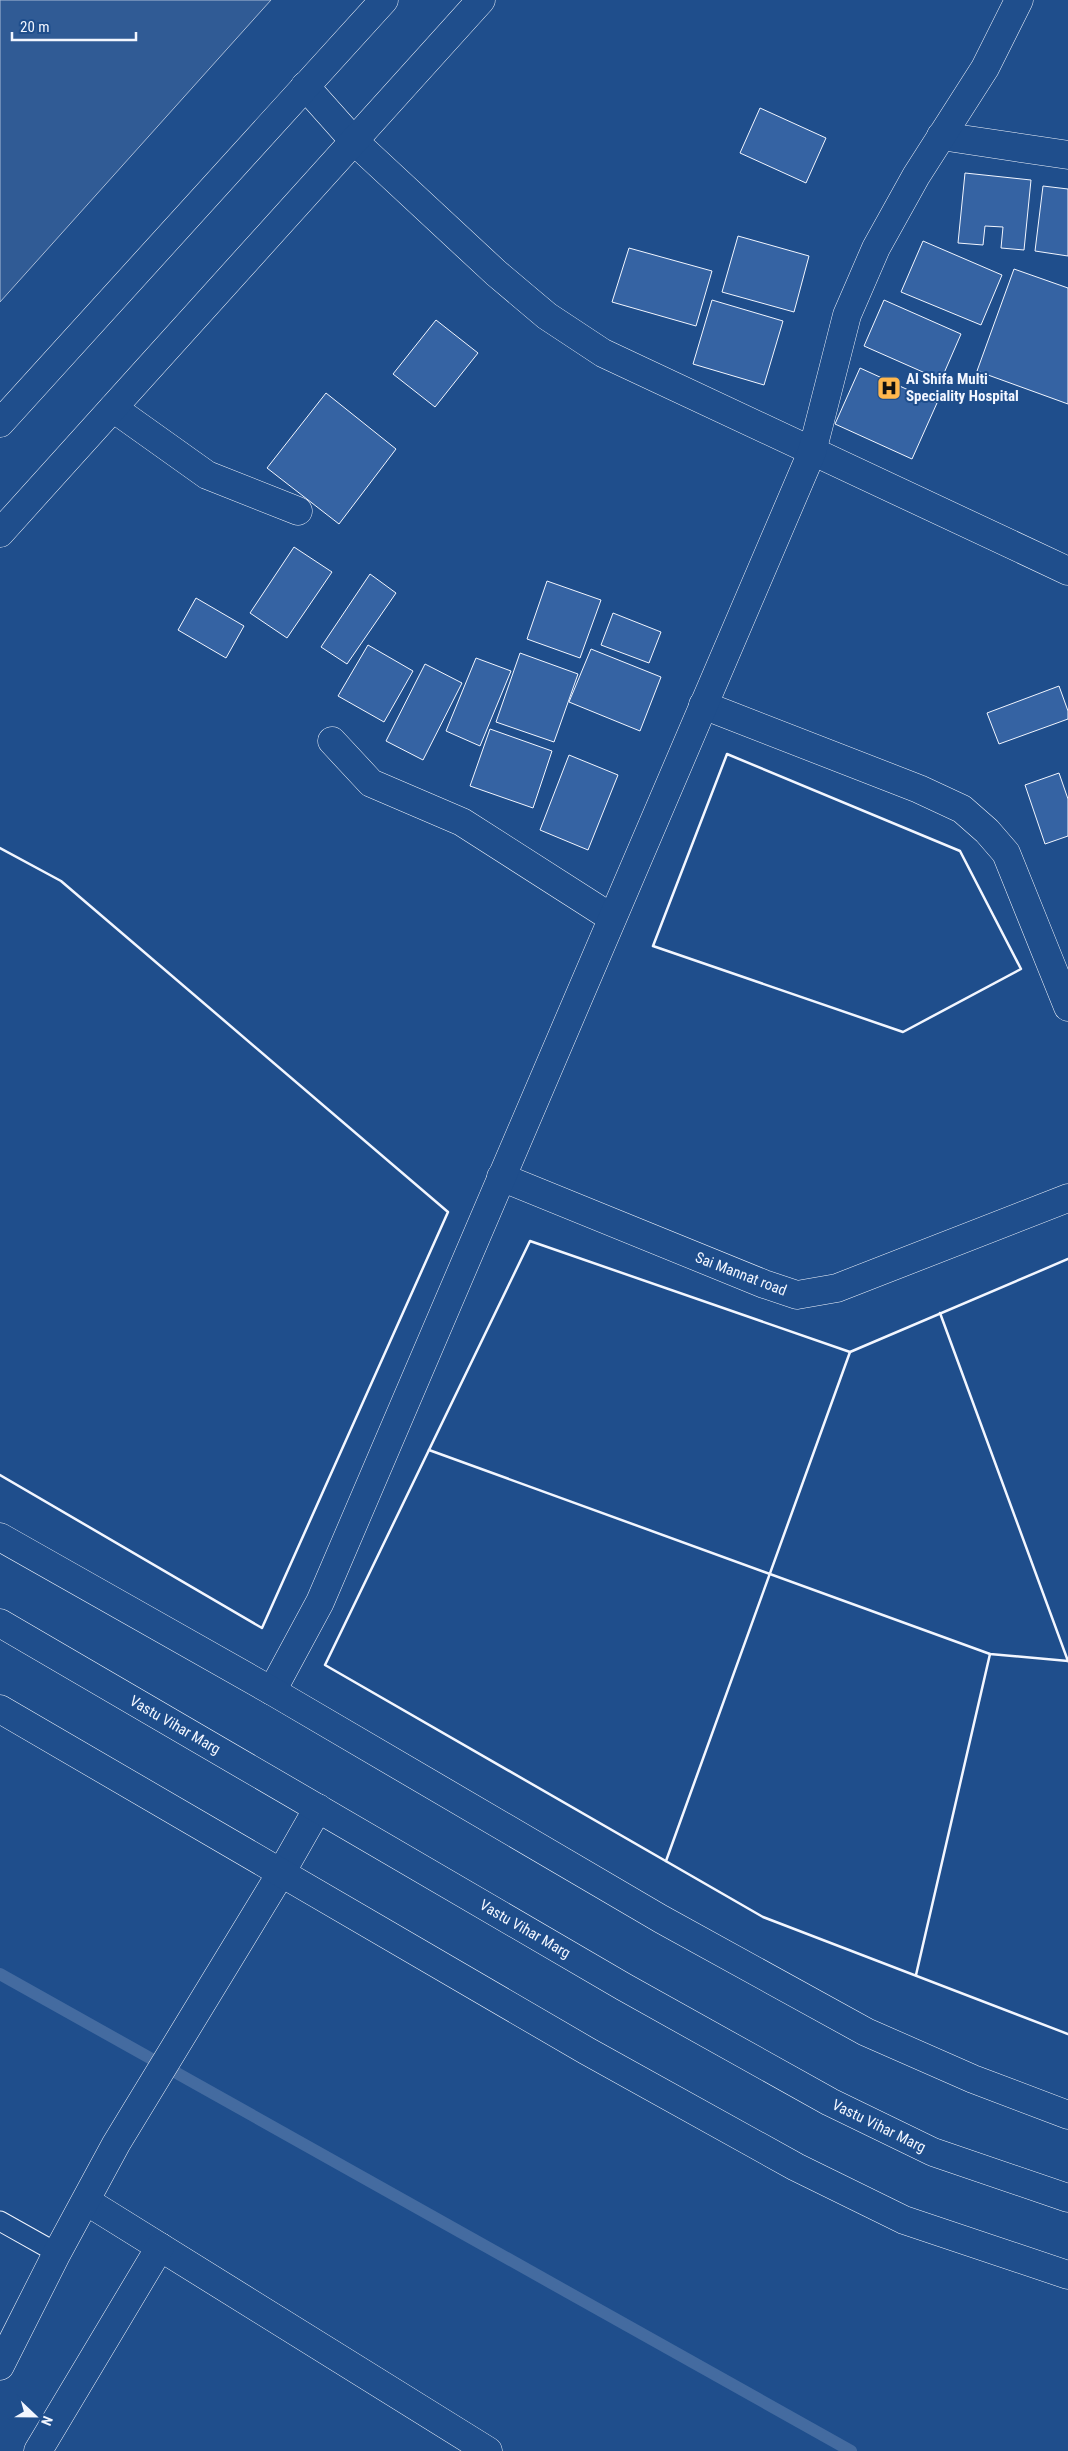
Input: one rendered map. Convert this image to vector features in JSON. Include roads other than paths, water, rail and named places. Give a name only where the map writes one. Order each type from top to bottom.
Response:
[{"type":"street","points":[[0,423],[384,0]]},
{"type":"street","points":[[0,533],[481,0]]},
{"type":"street","points":[[272,1691],[320,1602],[812,452],[847,315],[876,248],[941,136],[985,68],[1019,0]]},
{"type":"street","points":[[306,86],[354,141],[496,273],[547,316],[602,352],[1068,571]]},
{"type":"street","points":[[941,136],[1068,155]]},
{"type":"street","points":[[114,408],[207,475],[298,511]]},
{"type":"street","points":[[703,705],[919,789],[962,809],[987,831],[1006,853],[1068,1007]]},
{"type":"street","points":[[332,741],[371,783],[462,822],[612,918]]},
{"type":"street","name":"Sai Mannat road","points":[[501,1177],[764,1284],[797,1295],[836,1288],[1068,1198]]},
{"type":"street","points":[[0,1537],[272,1691],[661,1919],[866,2032],[973,2079],[1068,2115]]},
{"type":"street","name":"Vastu Vihar Marg","points":[[0,1623],[624,1987],[830,2102],[933,2152],[1068,2198]]},
{"type":"street","points":[[0,1709],[587,2052],[796,2167],[904,2220],[1068,2275]]},
{"type":"street","points":[[0,2366],[57,2253],[116,2144],[246,1932],[318,1808]]},
{"type":"street","points":[[86,2201],[488,2451]]},
{"type":"street","points":[[38,2451],[160,2247]]},
{"type":"lane","points":[[0,2221],[57,2253]]},
{"type":"waterway","points":[[0,1974],[851,2451]]},
{"type":"place","name":"Al Shifa Multi Speciality Hospital","points":[[889,388]]}]
